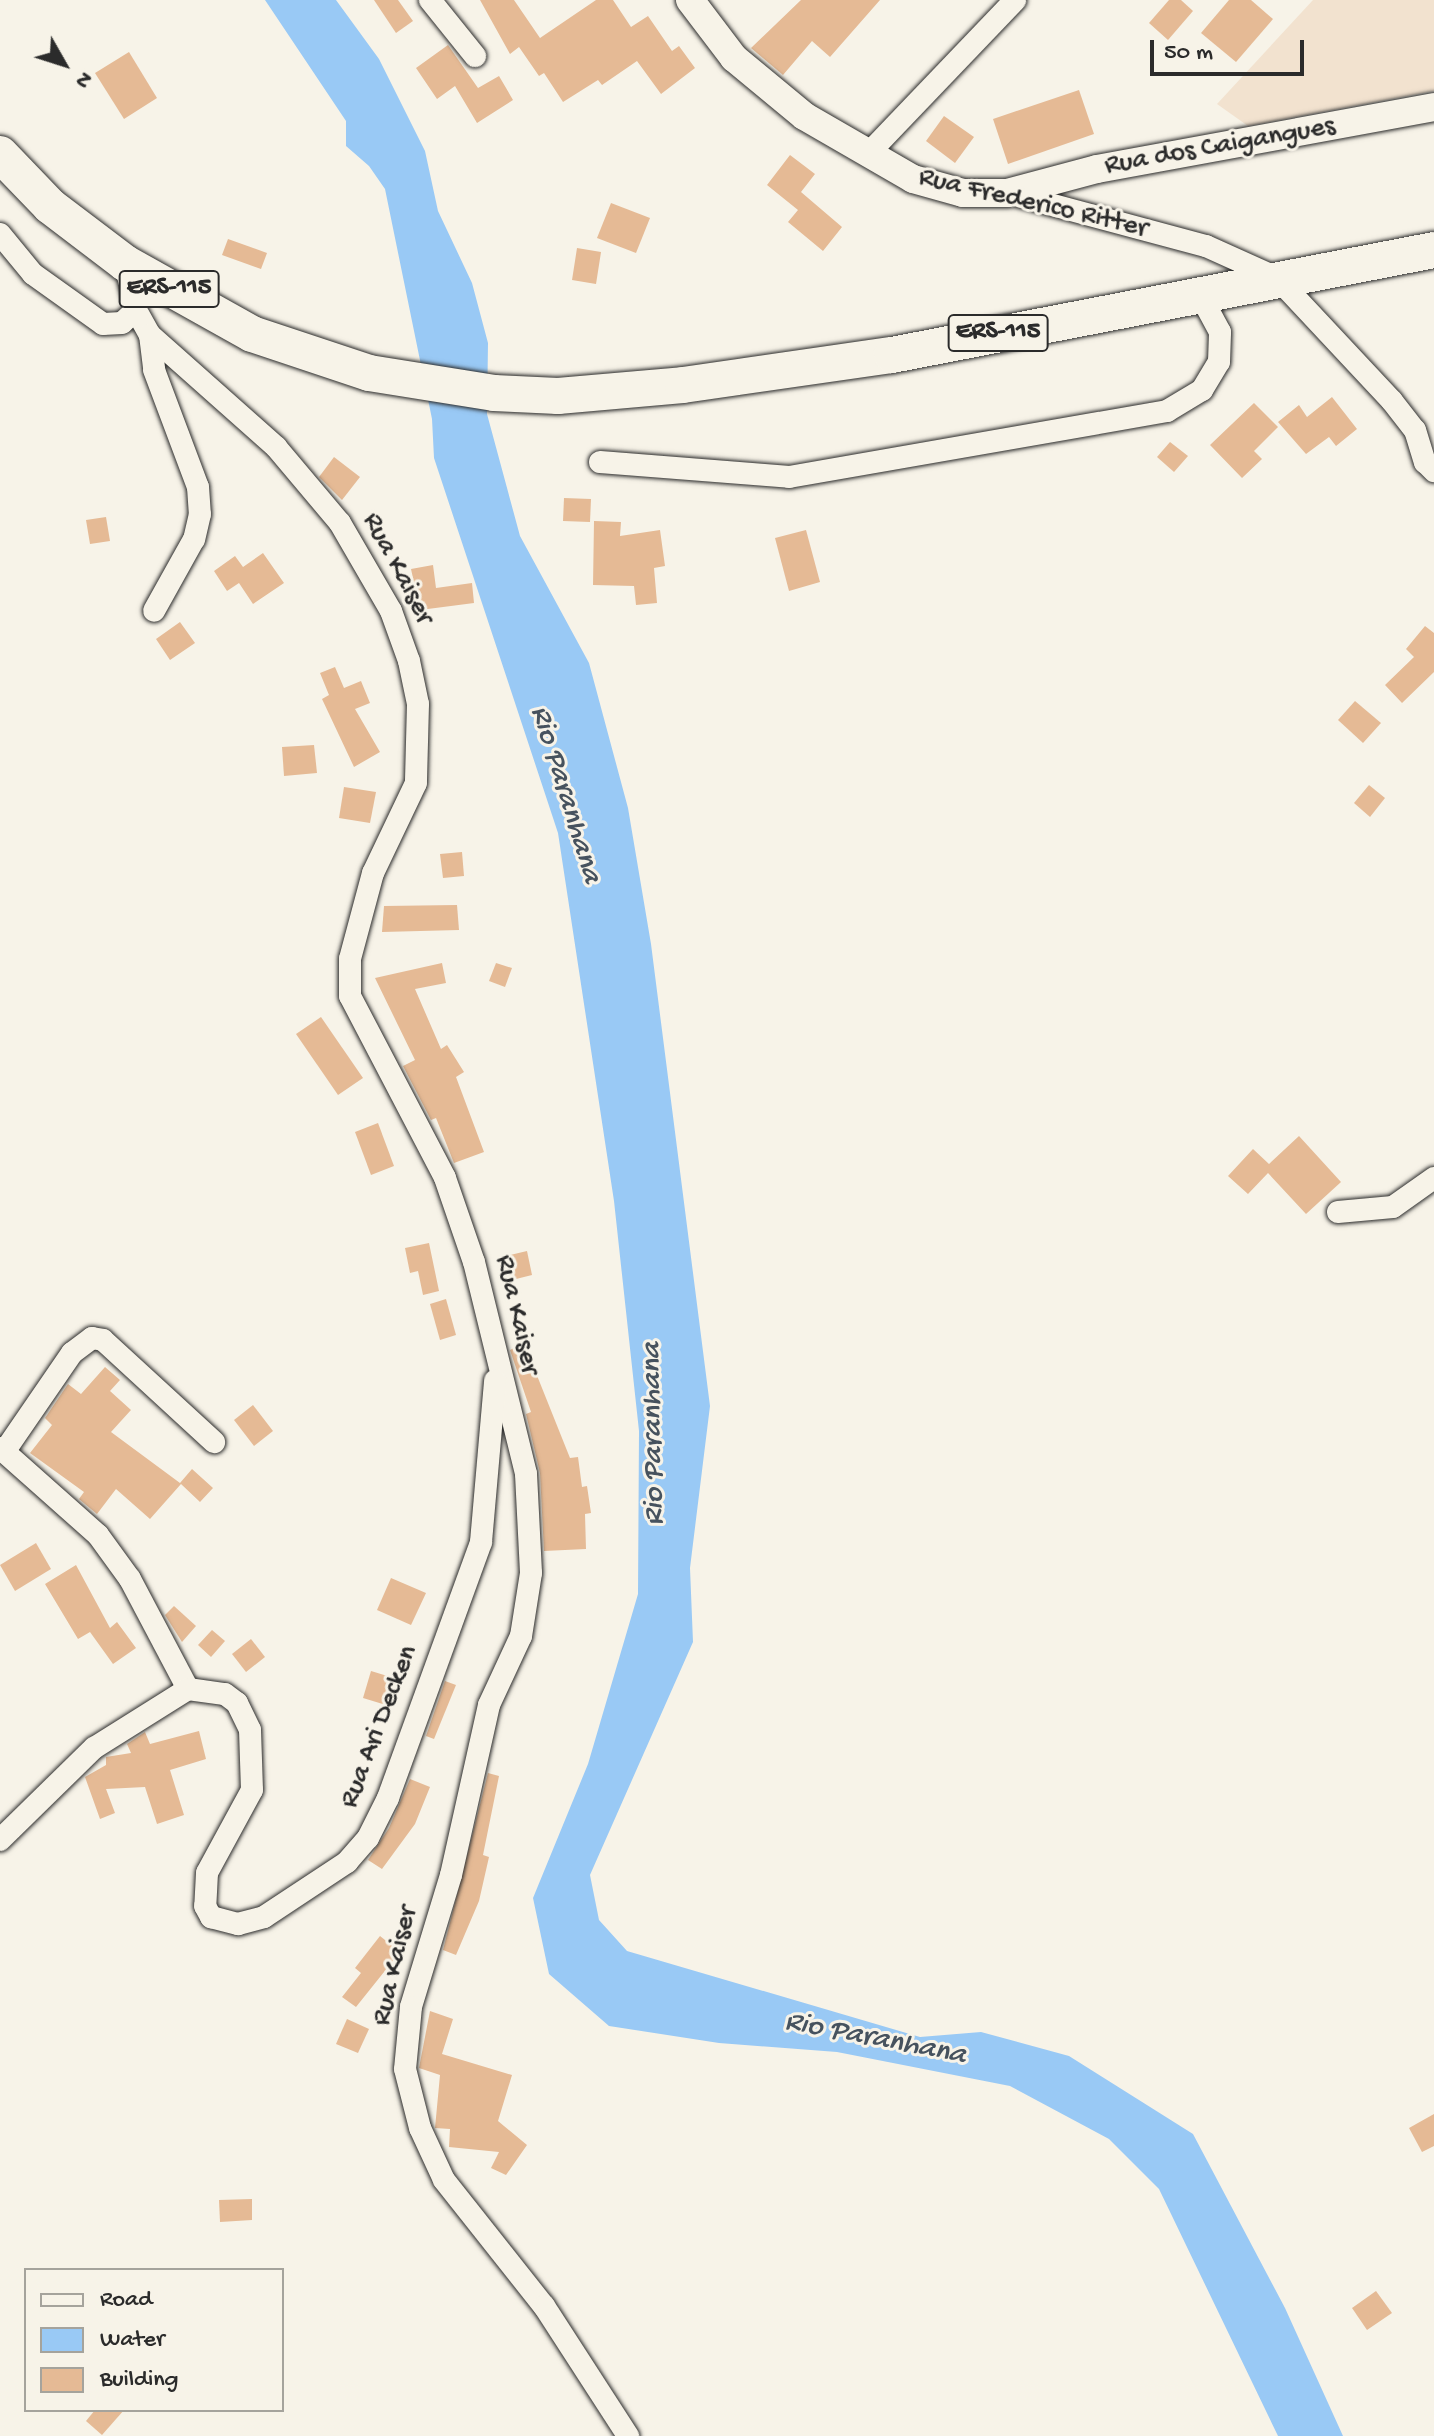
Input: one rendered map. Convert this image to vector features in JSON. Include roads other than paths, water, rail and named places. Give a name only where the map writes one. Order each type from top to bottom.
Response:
[{"type":"main road","name":"ERS-115","points":[[0,154],[50,206],[125,263],[252,334],[369,373],[446,387],[558,396],[683,385],[892,355],[1199,293],[1434,250]]},
{"type":"street","points":[[430,0],[475,56]]},
{"type":"street","name":"Rua Frederico Ritter","points":[[690,0],[734,58],[804,116],[913,179],[963,193],[1007,193],[1206,246],[1277,278],[1392,401],[1415,430],[1425,462],[1434,471]]},
{"type":"street","points":[[868,154],[1015,0]]},
{"type":"street","name":"Rua dos Caigangues","points":[[1007,193],[1097,169],[1434,107]]},
{"type":"street","points":[[0,234],[33,274],[103,324],[122,323],[136,310]]},
{"type":"street","name":"Rua Kaiser","points":[[125,263],[136,310],[150,335],[276,447],[340,523],[391,611],[409,661],[418,704],[416,783],[373,873],[350,959],[350,996],[445,1178],[474,1262],[496,1364],[526,1474],[531,1573],[521,1636],[489,1705],[451,1875],[411,2007],[405,2069],[420,2128],[444,2180],[544,2306],[628,2436]]},
{"type":"street","points":[[600,462],[789,477],[1167,411],[1202,390],[1219,362],[1220,332],[1199,293]]},
{"type":"street","points":[[150,335],[154,370],[198,487],[200,514],[194,539],[154,611]]},
{"type":"street","points":[[1338,1212],[1393,1207],[1434,1178]]},
{"type":"street","points":[[0,1840],[94,1748],[188,1689],[130,1579],[98,1535],[2,1450],[72,1353],[92,1338],[103,1340],[214,1442]]},
{"type":"street","name":"Rua Ari Decken","points":[[188,1689],[225,1694],[237,1703],[250,1730],[252,1790],[207,1873],[204,1889],[211,1917],[238,1924],[301,1896],[347,1862],[368,1838],[388,1798],[481,1542],[496,1364]]},
{"type":"water","name":"Rio Paranhana","points":[[265,0],[336,0],[379,59],[425,151],[438,211],[472,283],[488,343],[487,414],[520,536],[589,663],[628,808],[651,944],[710,1406],[690,1568],[693,1642],[590,1875],[599,1920],[627,1951],[920,2037],[981,2032],[1069,2056],[1193,2134],[1285,2308],[1343,2436],[1278,2436],[1159,2189],[1109,2139],[1010,2086],[837,2052],[719,2043],[609,2026],[549,1974],[533,1898],[588,1764],[638,1594],[639,1431],[614,1201],[558,833],[434,458],[432,419],[385,189],[369,166],[346,146],[346,121]]}]
